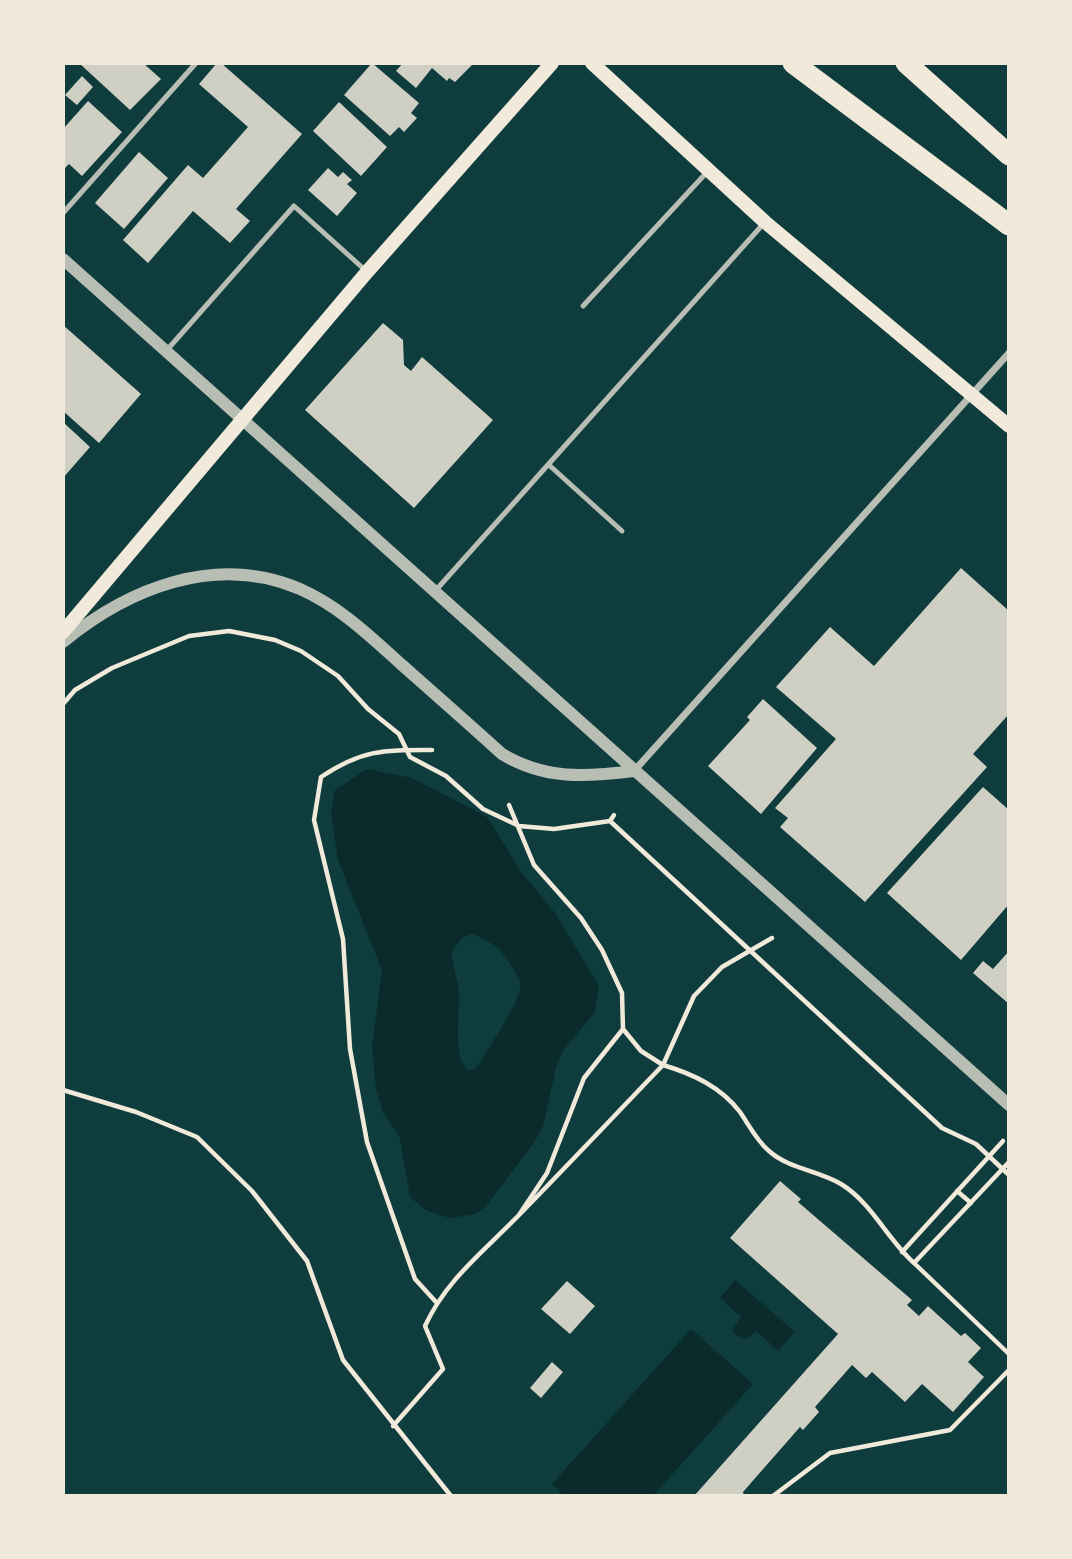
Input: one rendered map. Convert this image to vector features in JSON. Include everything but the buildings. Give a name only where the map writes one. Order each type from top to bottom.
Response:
[{"type":"highway","points":[[793,63],[1009,225]]},
{"type":"highway","points":[[906,63],[1009,155]]},
{"type":"main road","points":[[63,632],[368,272],[552,63]]},
{"type":"main road","points":[[592,63],[765,222],[1009,426]]},
{"type":"street","points":[[63,259],[1009,1105]]},
{"type":"street","points":[[63,642],[92,618],[162,583],[214,575],[246,575],[273,580],[300,589],[358,626],[502,754],[520,764],[534,770],[574,776],[634,771],[1009,353]]},
{"type":"lane","points":[[63,213],[196,63]]},
{"type":"lane","points":[[583,306],[708,171]]},
{"type":"lane","points":[[166,351],[294,206],[368,272]]},
{"type":"lane","points":[[435,592],[765,222]]},
{"type":"lane","points":[[549,465],[622,531]]},
{"type":"path","points":[[63,704],[75,690],[139,655],[189,636],[229,631],[275,640],[301,651],[338,676],[368,709],[399,733],[410,757],[446,776],[483,809],[516,825],[554,829],[610,821],[614,815]]},
{"type":"path","points":[[432,750],[387,750],[348,759],[321,777],[314,820],[344,939],[350,1049],[367,1142],[415,1279],[436,1302]]},
{"type":"path","points":[[509,805],[534,865],[581,918],[602,950],[622,993],[622,1029],[584,1079],[547,1173],[519,1215]]},
{"type":"path","points":[[610,821],[942,1128],[991,1155],[1009,1175]]},
{"type":"path","points":[[393,1426],[443,1368],[425,1326],[436,1302],[471,1259],[519,1215],[663,1065],[694,996],[722,967],[772,938]]},
{"type":"path","points":[[622,1029],[641,1051],[663,1065],[700,1079],[723,1094],[734,1105],[761,1144],[780,1159],[832,1180],[849,1190],[868,1208],[902,1252],[1009,1353]]},
{"type":"path","points":[[63,1090],[136,1112],[197,1137],[252,1191],[307,1261],[343,1360],[451,1496]]},
{"type":"path","points":[[902,1252],[1003,1141]]},
{"type":"path","points":[[914,1263],[1009,1162]]},
{"type":"path","points":[[957,1191],[971,1203]]},
{"type":"path","points":[[773,1496],[830,1453],[950,1430],[1009,1370]]},
{"type":"water","points":[[367,769],[412,778],[487,817],[522,873],[555,913],[599,986],[595,1012],[562,1052],[556,1067],[543,1127],[486,1206],[476,1214],[450,1218],[427,1211],[410,1197],[399,1135],[383,1113],[376,1089],[372,1047],[382,970],[338,860],[331,814],[335,790]],"holes":[[[472,934],[494,945],[503,953],[520,983],[516,1001],[504,1024],[478,1066],[469,1071],[463,1064],[458,1044],[459,990],[452,952],[462,938]]]},
{"type":"water","points":[[735,1280],[795,1332],[778,1351],[757,1331],[744,1340],[732,1331],[741,1317],[720,1298]]},
{"type":"water","points":[[691,1329],[753,1384],[653,1496],[564,1496],[552,1484]]}]
